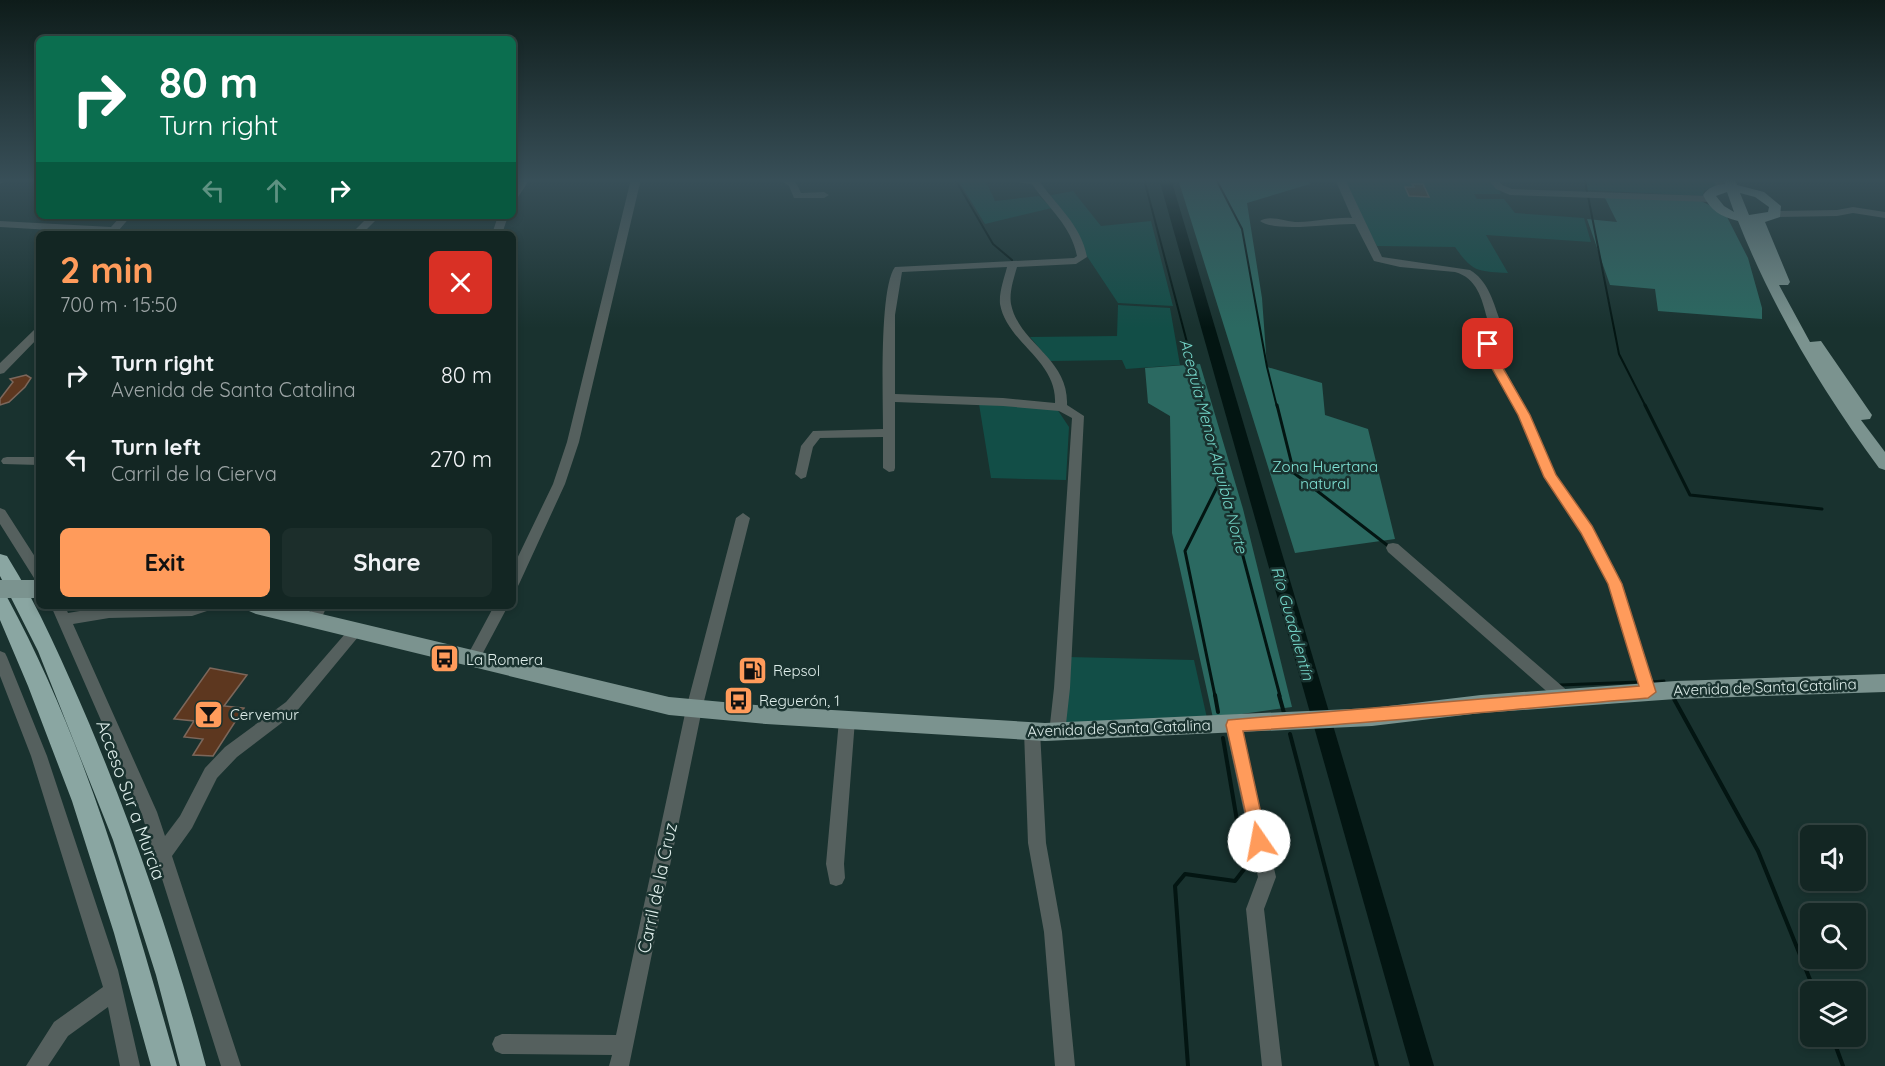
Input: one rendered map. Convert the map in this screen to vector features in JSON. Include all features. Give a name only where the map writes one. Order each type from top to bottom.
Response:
[{"type":"highway","name":"Acceso Sur a Murcia","points":[[0,561],[54,664],[95,763],[149,915],[193,1066]]},
{"type":"highway","points":[[0,602],[34,674],[91,821],[126,929],[164,1066]]},
{"type":"main road","points":[[1752,229],[1761,263],[1793,328],[1835,396],[1885,464]]},
{"type":"main road","points":[[1755,229],[1806,326],[1885,443]]},
{"type":"main road","points":[[0,589],[36,589]]},
{"type":"main road","name":"Avenida de Santa Catalina","points":[[282,609],[317,613],[356,631],[616,695],[694,709],[1032,732],[1057,733],[1301,721],[1648,692],[1885,683]]},
{"type":"street","points":[[68,229],[100,231]]},
{"type":"street","points":[[516,576],[560,484],[573,442],[624,229]]},
{"type":"street","points":[[889,468],[890,315],[896,273],[899,268],[1076,261],[1082,257],[1081,248],[1071,229]]},
{"type":"street","points":[[1362,229],[1378,259],[1391,264],[1460,269],[1473,274],[1493,318],[1484,333],[1495,363],[1524,415],[1550,477],[1587,530],[1615,584],[1648,692]]},
{"type":"street","points":[[1013,263],[1007,285],[1008,311],[1011,318],[1054,372],[1062,401],[1061,407]]},
{"type":"street","points":[[0,370],[36,334]]},
{"type":"street","points":[[889,398],[1003,402],[1061,407],[1078,416],[1062,688],[1057,733]]},
{"type":"street","points":[[801,474],[807,446],[817,434],[889,433]]},
{"type":"street","points":[[7,461],[36,461]]},
{"type":"street","points":[[0,513],[36,565]]},
{"type":"street","name":"Carril de la Cruz","points":[[619,1066],[694,709],[742,518]]},
{"type":"street","points":[[1393,548],[1565,698]]},
{"type":"street","points":[[196,609],[62,612],[149,812],[231,1066]]},
{"type":"street","points":[[472,660],[499,609]]},
{"type":"street","points":[[162,855],[186,822],[203,784],[211,773],[231,752],[291,707],[356,631]]},
{"type":"street","points":[[0,657],[39,755],[114,991],[130,1066]]},
{"type":"street","points":[[836,878],[835,864],[847,720]]},
{"type":"street","points":[[1233,725],[1267,878],[1255,909],[1272,1066]]},
{"type":"street","points":[[1032,732],[1038,843],[1053,932],[1065,1066]]},
{"type":"street","points":[[36,1066],[61,1029],[114,991]]},
{"type":"street","points":[[502,1044],[624,1045]]},
{"type":"green space","points":[[1069,229],[1153,229],[1173,306],[1118,303]]},
{"type":"green space","name":"Zona Huertana natural","points":[[1194,229],[1251,229],[1262,298],[1267,367],[1322,383],[1325,415],[1368,429],[1395,539],[1295,553]]},
{"type":"green space","points":[[1367,229],[1587,229],[1591,242],[1486,235],[1508,273],[1477,269],[1467,262],[1455,247],[1377,246]]},
{"type":"green space","points":[[1590,229],[1733,229],[1748,258],[1762,308],[1762,319],[1658,311],[1655,289],[1610,285]]},
{"type":"green space","points":[[1118,305],[1170,308],[1180,365],[1126,369],[1122,360],[1050,361],[1030,337],[1117,336]]},
{"type":"green space","points":[[1200,364],[1243,509],[1292,707],[1213,718],[1172,533],[1170,416],[1148,403],[1145,368]]},
{"type":"green space","points":[[979,404],[1057,409],[1069,427],[1066,480],[991,478]]},
{"type":"green space","points":[[1068,657],[1194,660],[1207,718],[1062,725]]},
{"type":"building","points":[[26,375],[31,378],[25,387],[9,402],[0,405],[0,399],[13,382],[10,379]]},
{"type":"building","name":"Cervemur","points":[[210,668],[247,675],[224,706],[244,708],[213,756],[193,755],[203,739],[184,737],[194,721],[174,719]]},
{"type":"waterway","points":[[984,229],[993,244],[1012,260]]},
{"type":"waterway","name":"Acequia Menor Alquibla Norte","points":[[1157,229],[1204,407]]},
{"type":"waterway","name":"Río Guadalentín","points":[[1179,229],[1422,1066]]},
{"type":"waterway","points":[[1242,229],[1267,367],[1277,407]]},
{"type":"waterway","points":[[1594,229],[1619,354],[1646,407]]},
{"type":"waterway","name":"Acequia Menor Alquibla Norte","points":[[1203,405],[1280,696]]},
{"type":"waterway","points":[[1277,405],[1294,473],[1387,545]]},
{"type":"waterway","points":[[1646,407],[1690,495],[1822,509]]},
{"type":"waterway","points":[[1215,696],[1185,551],[1222,477]]},
{"type":"waterway","points":[[1651,682],[1664,681]]},
{"type":"waterway","points":[[1560,685],[1639,682]]},
{"type":"waterway","points":[[1215,695],[1218,712]]},
{"type":"waterway","name":"Acequia Menor Alquibla Norte","points":[[1279,695],[1284,713]]},
{"type":"waterway","points":[[1674,699],[1758,851],[1811,981]]},
{"type":"waterway","name":"Acequia Menor Alquibla Norte","points":[[1290,734],[1377,1066]]},
{"type":"waterway","points":[[1188,1066],[1175,886],[1185,874],[1235,881],[1245,868],[1223,738]]},
{"type":"waterway","points":[[1836,1047],[1843,1066]]},
{"type":"place","name":"La Romera","points":[[445,659]]},
{"type":"place","name":"Repsol","points":[[752,670]]},
{"type":"place","name":"Reguerón, 1","points":[[738,700]]},
{"type":"place","name":"Cervemur","points":[[209,714]]},
{"type":"route","points":[[1259,841],[1233,725],[1372,717],[1481,705],[1648,692],[1615,584],[1587,530],[1550,477],[1524,415],[1495,363],[1488,344]]}]
